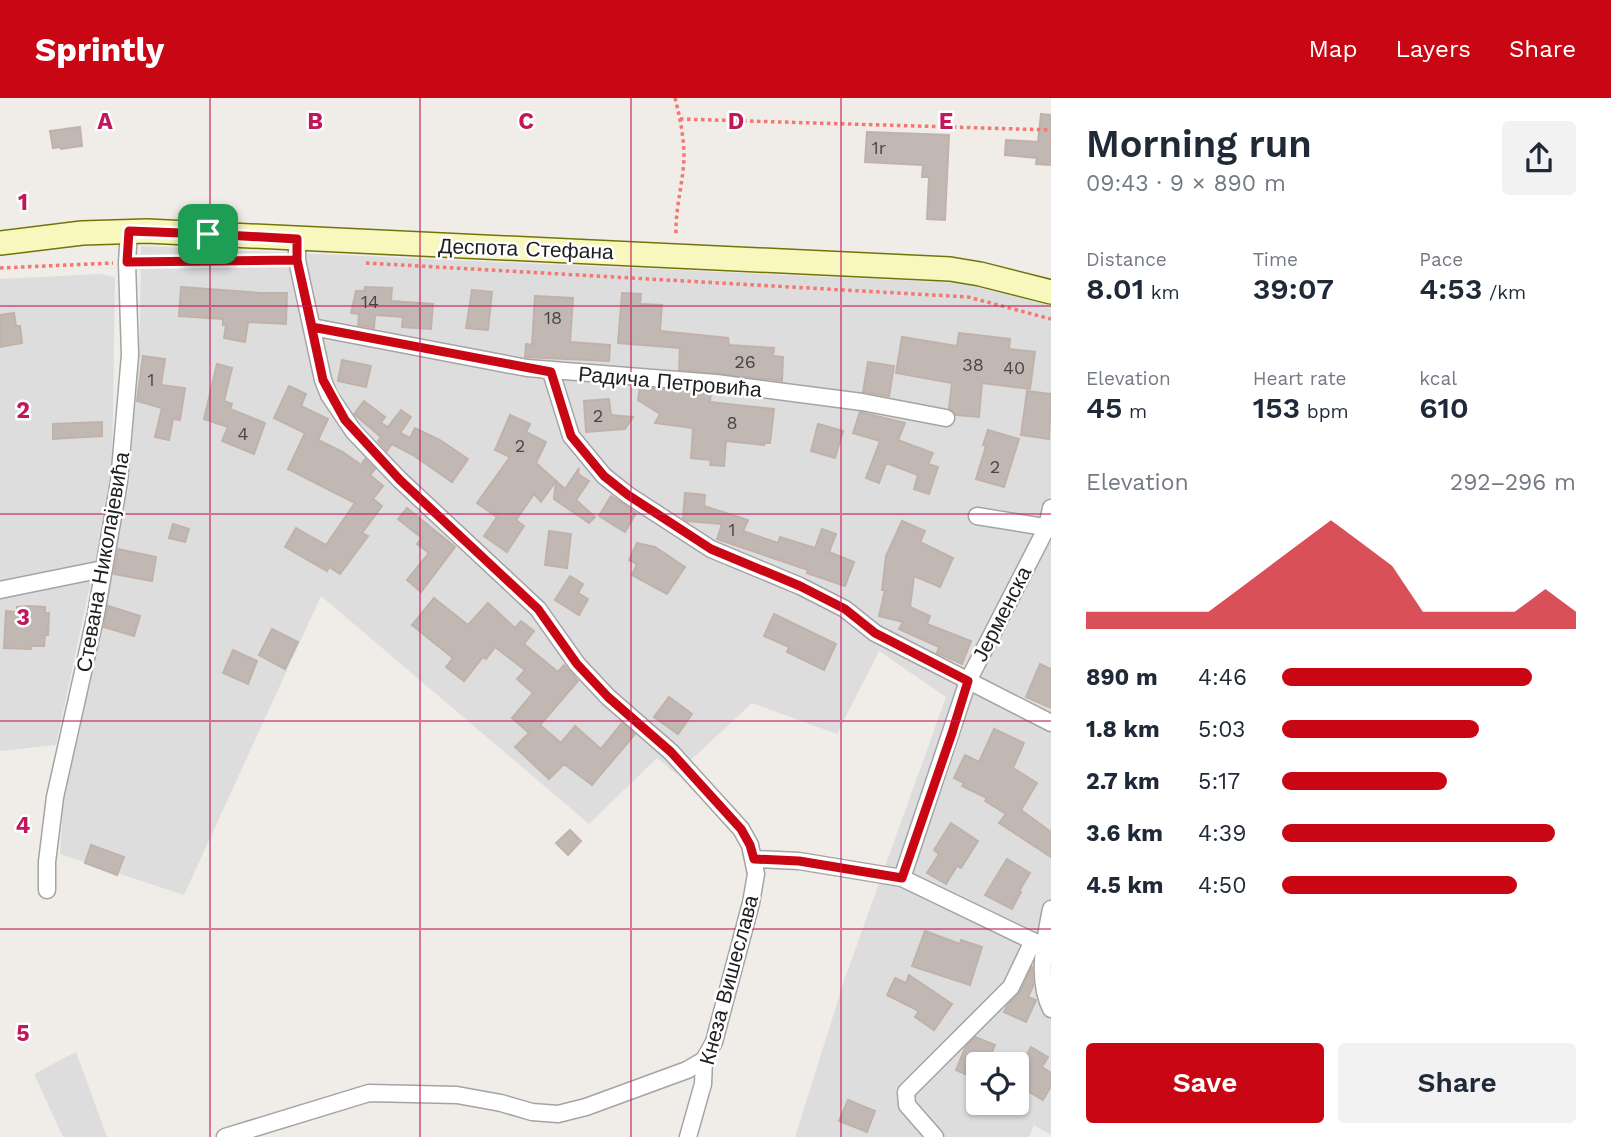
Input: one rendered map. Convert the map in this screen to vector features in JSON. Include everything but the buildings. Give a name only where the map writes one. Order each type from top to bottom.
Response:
[{"type":"main road","name":"Деспота Стефана","points":[[0,243],[69,234],[129,231],[297,250],[676,255],[950,270],[981,274],[1051,292]]},
{"type":"street","name":"Стевана Николајевића","points":[[47,890],[47,862],[55,797],[82,683],[119,482],[131,355],[127,262],[129,231]]},
{"type":"street","name":"Кнеза Вишеслава","points":[[297,250],[323,380],[354,432],[400,480],[538,609],[577,664],[608,697],[671,752],[741,829],[750,845],[756,874],[746,927],[714,1042],[704,1060],[703,1084],[688,1137]]},
{"type":"street","name":"Радича Петровића","points":[[312,327],[551,372],[716,383],[862,402],[946,418]]},
{"type":"street","points":[[551,372],[571,436],[604,476],[628,495],[711,549],[800,586],[845,609],[875,633],[1051,723]]},
{"type":"street","name":"Јерменска","points":[[902,878],[968,681],[1049,528],[1051,508]]},
{"type":"street","points":[[977,516],[1049,528]]},
{"type":"street","points":[[0,590],[103,569]]},
{"type":"street","points":[[754,859],[799,861],[902,878],[1038,944]]},
{"type":"street","points":[[934,1137],[907,1105],[906,1092],[1011,987],[1038,944],[1051,909]]},
{"type":"street","points":[[1038,944],[1051,1009]]},
{"type":"street","points":[[225,1137],[369,1093],[457,1095],[532,1112],[558,1114],[586,1107],[704,1060]]},
{"type":"path","points":[[675,98],[684,159],[676,212],[676,255]]},
{"type":"path","points":[[680,119],[1051,130]]},
{"type":"path","points":[[0,268],[297,250]]},
{"type":"path","points":[[353,263],[968,297],[1051,319]]},
{"type":"shaded area","points":[[141,246],[962,283],[1051,306],[1051,1135],[1034,1125],[1029,1137],[795,1137],[845,978],[946,697],[879,651],[837,734],[752,703],[676,774],[657,758],[589,824],[321,596],[184,895],[60,854],[64,791],[129,484],[140,327]]},
{"type":"shaded area","points":[[100,274],[115,277],[112,482],[56,745],[0,751],[0,279]]},
{"type":"shaded area","points":[[76,1052],[107,1137],[63,1137],[34,1074]]},
{"type":"route","points":[[208,234],[129,231],[127,262],[297,260],[312,327],[551,372],[571,436],[604,476],[628,495],[711,549],[800,586],[845,609],[875,633],[968,681],[902,878],[799,861],[754,859],[741,829],[671,752],[608,697],[577,664],[538,609],[400,480],[345,420],[323,380],[317,358],[297,260],[297,239],[208,234]]}]
